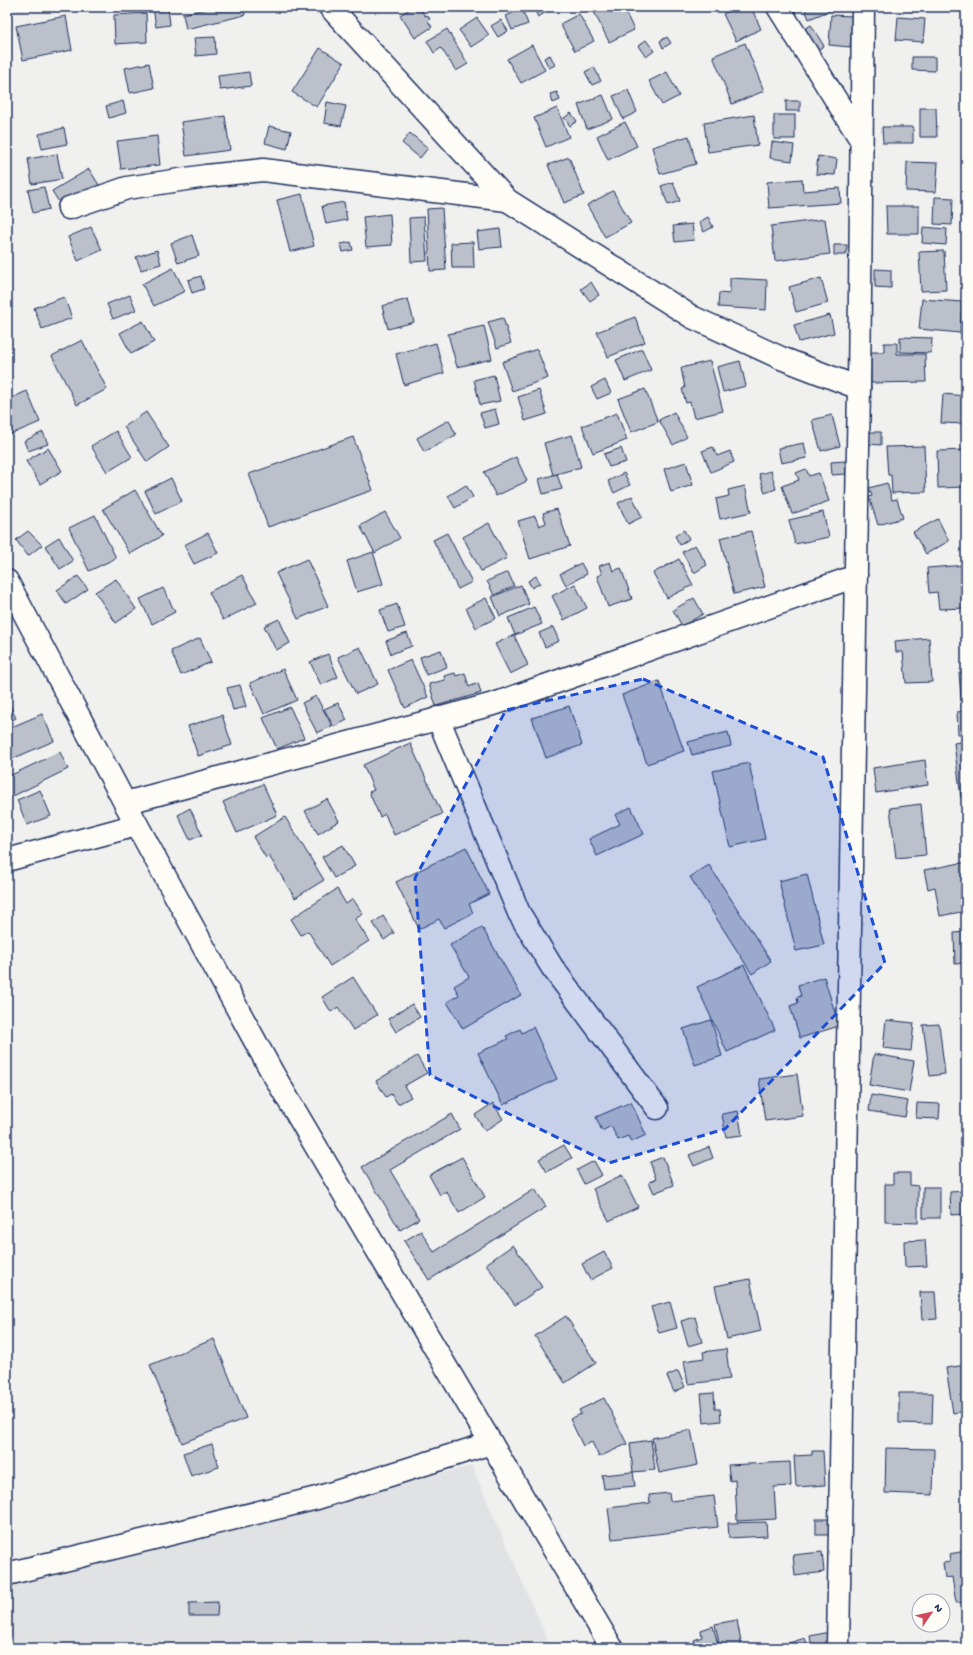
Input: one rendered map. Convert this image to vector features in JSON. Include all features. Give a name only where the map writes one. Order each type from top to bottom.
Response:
[{"type":"street","points":[[330,7],[507,200],[692,317],[781,358],[859,388]]},
{"type":"street","points":[[778,7],[861,140]]},
{"type":"street","points":[[838,1648],[859,388],[863,7]]},
{"type":"street","points":[[69,208],[127,188],[206,176],[263,170],[507,200]]},
{"type":"street","points":[[125,803],[497,703],[856,576]]},
{"type":"street","points":[[7,581],[125,803],[272,1072],[612,1648]]},
{"type":"street","points":[[438,718],[519,913],[552,967],[657,1108]]},
{"type":"street","points":[[7,860],[137,825]]},
{"type":"street","points":[[7,1574],[318,1498],[491,1443]]},
{"type":"highlighted area","points":[[643,679],[823,757],[885,963],[725,1129],[609,1163],[430,1075],[415,878],[506,710]]},
{"type":"shaded area","points":[[472,1466],[551,1648],[7,1648],[7,1577]]},
{"type":"building","points":[[16,7],[42,7],[42,9],[16,9]]},
{"type":"building","points":[[153,7],[168,7],[170,25],[156,27]]},
{"type":"building","points":[[214,7],[243,7],[245,15],[186,29],[183,14]]},
{"type":"building","points":[[413,7],[419,7],[425,16],[427,15],[430,19],[428,21],[432,27],[415,38],[400,15]]},
{"type":"building","points":[[533,7],[546,7],[548,11],[538,17]]},
{"type":"building","points":[[604,7],[623,7],[634,30],[609,42],[594,12]]},
{"type":"building","points":[[737,7],[751,7],[761,29],[736,41],[723,14]]},
{"type":"building","points":[[804,7],[835,7],[836,8],[809,19]]},
{"type":"building","points":[[522,9],[528,24],[512,30],[506,16]]},
{"type":"building","points":[[146,13],[147,42],[115,44],[114,15]]},
{"type":"building","points":[[579,14],[594,41],[575,51],[560,24]]},
{"type":"building","points":[[831,15],[853,16],[850,47],[829,45]]},
{"type":"building","points":[[66,16],[72,50],[23,60],[16,26]]},
{"type":"building","points":[[898,17],[925,19],[923,42],[896,40]]},
{"type":"building","points":[[477,18],[489,35],[471,47],[459,30]]},
{"type":"building","points":[[501,20],[508,31],[498,37],[491,26]]},
{"type":"building","points":[[811,25],[824,46],[813,53],[800,32]]},
{"type":"building","points":[[447,29],[468,64],[456,71],[441,48],[434,53],[427,41]]},
{"type":"building","points":[[215,37],[216,54],[196,56],[194,38]]},
{"type":"building","points":[[667,37],[671,43],[663,48],[660,41]]},
{"type":"building","points":[[646,40],[654,51],[646,57],[638,46]]},
{"type":"building","points":[[745,43],[764,91],[732,104],[713,56]]},
{"type":"building","points":[[532,45],[545,70],[521,83],[507,59]]},
{"type":"building","points":[[320,48],[344,63],[317,107],[292,92]]},
{"type":"building","points":[[550,55],[555,65],[549,68],[544,58]]},
{"type":"building","points":[[912,57],[935,57],[935,71],[912,70]]},
{"type":"building","points":[[149,63],[154,88],[130,93],[125,68]]},
{"type":"building","points":[[594,67],[601,81],[592,85],[585,72]]},
{"type":"building","points":[[249,72],[251,86],[220,90],[218,76]]},
{"type":"building","points":[[667,72],[679,96],[662,105],[649,81]]},
{"type":"building","points":[[628,90],[637,112],[623,119],[613,96]]},
{"type":"building","points":[[557,92],[560,100],[553,103],[550,94]]},
{"type":"building","points":[[603,95],[613,119],[587,129],[578,105]]},
{"type":"building","points":[[123,101],[126,113],[109,118],[106,106]]},
{"type":"building","points":[[786,101],[800,101],[800,111],[786,111]]},
{"type":"building","points":[[327,102],[346,106],[341,126],[324,123]]},
{"type":"building","points":[[557,108],[569,137],[546,147],[534,118]]},
{"type":"building","points":[[920,108],[936,108],[937,137],[920,137]]},
{"type":"building","points":[[571,113],[577,121],[570,126],[564,118]]},
{"type":"building","points":[[754,115],[758,145],[708,152],[704,123]]},
{"type":"building","points":[[774,115],[795,115],[795,139],[774,139]]},
{"type":"building","points":[[225,116],[230,150],[186,156],[181,122]]},
{"type":"building","points":[[625,122],[637,146],[608,160],[597,136]]},
{"type":"building","points":[[269,126],[291,131],[287,149],[265,143]]},
{"type":"building","points":[[882,127],[913,127],[913,143],[883,143]]},
{"type":"building","points":[[64,128],[67,144],[42,149],[39,134]]},
{"type":"building","points":[[410,133],[428,148],[420,158],[402,143]]},
{"type":"building","points":[[157,136],[160,165],[121,169],[117,141]]},
{"type":"building","points":[[689,136],[696,164],[660,174],[652,147]]},
{"type":"building","points":[[772,142],[794,145],[792,161],[770,158]]},
{"type":"building","points":[[57,154],[62,179],[32,184],[28,159]]},
{"type":"building","points":[[818,156],[837,159],[835,175],[816,174]]},
{"type":"building","points":[[569,157],[584,195],[564,203],[548,165]]},
{"type":"building","points":[[907,162],[938,163],[936,192],[906,191]]},
{"type":"building","points":[[89,169],[99,185],[62,207],[52,191]]},
{"type":"building","points":[[802,179],[803,191],[840,188],[841,203],[769,208],[767,182]]},
{"type":"building","points":[[673,182],[680,201],[668,205],[661,186]]},
{"type":"building","points":[[44,187],[49,209],[33,213],[28,190]]},
{"type":"building","points":[[613,191],[631,223],[605,237],[587,205]]},
{"type":"building","points":[[302,194],[314,246],[290,252],[277,200]]},
{"type":"building","points":[[935,197],[953,198],[952,225],[934,224]]},
{"type":"building","points":[[344,202],[347,220],[326,224],[322,206]]},
{"type":"building","points":[[886,206],[919,206],[919,234],[887,234]]},
{"type":"building","points":[[442,208],[446,270],[430,271],[427,209]]},
{"type":"building","points":[[390,214],[392,245],[366,247],[363,217]]},
{"type":"building","points":[[424,217],[427,261],[411,262],[409,218]]},
{"type":"building","points":[[708,217],[713,227],[704,232],[699,222]]},
{"type":"building","points":[[825,219],[830,254],[775,261],[771,226]]},
{"type":"building","points":[[692,224],[694,240],[675,242],[673,226]]},
{"type":"building","points":[[91,227],[102,250],[78,261],[68,237]]},
{"type":"building","points":[[923,227],[947,229],[946,245],[922,243]]},
{"type":"building","points":[[500,229],[502,247],[479,249],[477,232]]},
{"type":"building","points":[[192,235],[199,256],[178,263],[171,243]]},
{"type":"building","points":[[351,242],[353,250],[343,252],[341,244]]},
{"type":"building","points":[[473,242],[474,268],[452,268],[451,243]]},
{"type":"building","points":[[834,245],[847,245],[846,255],[834,255]]},
{"type":"building","points":[[157,250],[161,264],[141,270],[136,257]]},
{"type":"building","points":[[944,251],[946,290],[921,291],[919,252]]},
{"type":"building","points":[[173,268],[185,291],[154,306],[142,284]]},
{"type":"building","points":[[875,269],[891,270],[891,288],[875,287]]},
{"type":"building","points":[[201,276],[204,289],[192,293],[188,280]]},
{"type":"building","points":[[730,278],[767,280],[766,310],[718,307],[719,293],[730,294]]},
{"type":"building","points":[[821,278],[828,303],[796,312],[789,287]]},
{"type":"building","points":[[591,282],[599,295],[590,301],[581,289]]},
{"type":"building","points":[[130,295],[136,310],[113,319],[107,304]]},
{"type":"building","points":[[64,297],[72,318],[42,329],[34,308]]},
{"type":"building","points":[[408,299],[414,322],[388,329],[382,306]]},
{"type":"building","points":[[922,299],[962,302],[960,333],[919,329]]},
{"type":"building","points":[[830,315],[834,333],[799,342],[794,325]]},
{"type":"building","points":[[635,317],[645,342],[608,357],[597,332]]},
{"type":"building","points":[[503,318],[511,343],[497,348],[488,322]]},
{"type":"building","points":[[143,321],[154,342],[131,354],[120,333]]},
{"type":"building","points":[[484,326],[492,359],[457,367],[448,334]]},
{"type":"building","points":[[900,337],[932,338],[931,353],[900,352]]},
{"type":"building","points":[[82,340],[107,389],[77,405],[52,356]]},
{"type":"building","points":[[436,343],[444,373],[404,385],[396,354]]},
{"type":"building","points":[[884,343],[897,343],[897,354],[925,354],[926,382],[871,383],[871,352],[884,352]]},
{"type":"building","points":[[537,349],[548,378],[512,391],[502,362]]},
{"type":"building","points":[[642,349],[651,370],[625,381],[616,360]]},
{"type":"building","points":[[710,361],[723,411],[694,418],[690,402],[686,403],[682,389],[685,388],[681,368]]},
{"type":"building","points":[[740,361],[746,386],[723,392],[717,367]]},
{"type":"building","points":[[494,375],[500,401],[480,405],[474,380]]},
{"type":"building","points":[[605,380],[611,393],[597,399],[591,387]]},
{"type":"building","points":[[645,389],[658,422],[631,432],[618,399]]},
{"type":"building","points":[[539,390],[547,414],[525,421],[518,397]]},
{"type":"building","points":[[27,391],[40,422],[7,436],[7,400]]},
{"type":"building","points":[[943,394],[966,396],[966,424],[941,423]]},
{"type":"building","points":[[495,409],[499,424],[485,428],[480,413]]},
{"type":"building","points":[[146,412],[169,447],[147,462],[124,427]]},
{"type":"building","points":[[674,412],[687,437],[673,445],[659,420]]},
{"type":"building","points":[[617,413],[627,440],[593,453],[582,426]]},
{"type":"building","points":[[832,415],[840,446],[821,451],[812,420]]},
{"type":"building","points":[[449,420],[456,435],[424,452],[417,438]]},
{"type":"building","points":[[116,431],[132,457],[107,472],[91,446]]},
{"type":"building","points":[[43,432],[48,444],[28,451],[24,441]]},
{"type":"building","points":[[867,432],[881,432],[881,445],[867,444]]},
{"type":"building","points":[[572,435],[581,467],[553,475],[544,443]]},
{"type":"building","points":[[353,437],[373,490],[268,527],[249,474]]},
{"type":"building","points":[[804,443],[807,458],[781,463],[778,448]]},
{"type":"building","points":[[924,446],[926,492],[892,493],[891,475],[888,475],[886,447]]},
{"type":"building","points":[[713,447],[717,456],[730,451],[734,462],[711,472],[702,451]]},
{"type":"building","points":[[48,448],[62,471],[40,484],[26,461]]},
{"type":"building","points":[[621,448],[626,462],[609,467],[604,454]]},
{"type":"building","points":[[966,450],[966,487],[938,488],[937,451]]},
{"type":"building","points":[[516,457],[527,481],[496,496],[484,472]]},
{"type":"building","points":[[845,461],[846,474],[832,475],[831,462]]},
{"type":"building","points":[[686,462],[693,485],[671,492],[664,469]]},
{"type":"building","points":[[806,469],[809,476],[819,473],[829,501],[792,514],[782,486],[799,480],[796,473]]},
{"type":"building","points":[[771,471],[776,489],[765,493],[759,474]]},
{"type":"building","points":[[624,473],[630,485],[614,493],[608,481]]},
{"type":"building","points":[[557,474],[562,489],[543,494],[539,479]]},
{"type":"building","points":[[171,478],[182,501],[156,514],[145,491]]},
{"type":"building","points":[[887,483],[892,500],[897,499],[903,518],[878,525],[869,497],[872,496],[869,488]]},
{"type":"building","points":[[466,485],[473,497],[455,508],[448,496]]},
{"type":"building","points":[[745,486],[751,512],[720,519],[716,499],[729,496],[728,490]]},
{"type":"building","points":[[135,490],[162,536],[130,554],[103,509]]},
{"type":"building","points":[[632,496],[642,517],[628,524],[618,503]]},
{"type":"building","points":[[557,509],[570,546],[530,559],[518,521],[535,516],[539,526],[546,523],[543,513]]},
{"type":"building","points":[[385,512],[400,538],[375,553],[360,526]]},
{"type":"building","points":[[823,512],[829,537],[795,544],[789,520]]},
{"type":"building","points":[[95,515],[116,558],[89,571],[69,528]]},
{"type":"building","points":[[938,519],[949,541],[926,554],[913,532]]},
{"type":"building","points":[[489,523],[507,558],[481,571],[463,537]]},
{"type":"building","points":[[684,530],[689,539],[680,545],[675,536]]},
{"type":"building","points":[[28,531],[42,545],[28,556],[16,540]]},
{"type":"building","points":[[751,531],[765,587],[734,594],[720,538]]},
{"type":"building","points":[[208,533],[218,553],[194,564],[184,545]]},
{"type":"building","points":[[447,533],[472,582],[458,589],[433,540]]},
{"type":"building","points":[[59,537],[73,561],[60,569],[45,546]]},
{"type":"building","points":[[695,545],[707,565],[694,573],[682,552]]},
{"type":"building","points":[[373,552],[383,584],[357,592],[347,561]]},
{"type":"building","points":[[307,559],[328,606],[298,619],[276,573]]},
{"type":"building","points":[[679,559],[693,585],[667,598],[653,573]]},
{"type":"building","points":[[610,562],[613,571],[621,568],[632,599],[608,607],[597,576],[602,574],[599,566]]},
{"type":"building","points":[[581,563],[587,574],[566,585],[560,574]]},
{"type":"building","points":[[966,565],[966,608],[939,609],[937,592],[929,593],[927,568]]},
{"type":"building","points":[[508,572],[514,586],[494,595],[487,581]]},
{"type":"building","points":[[242,575],[257,603],[223,620],[209,592]]},
{"type":"building","points":[[78,576],[88,589],[66,604],[57,590]]},
{"type":"building","points":[[536,576],[540,583],[532,588],[528,581]]},
{"type":"building","points":[[116,579],[136,609],[116,623],[95,592]]},
{"type":"building","points":[[575,584],[587,608],[564,620],[552,596]]},
{"type":"building","points":[[521,585],[529,604],[500,616],[492,597]]},
{"type":"building","points":[[163,588],[175,612],[152,624],[140,599]]},
{"type":"building","points":[[486,598],[496,618],[476,628],[466,608]]},
{"type":"building","points":[[694,598],[703,614],[682,626],[673,610]]},
{"type":"building","points":[[397,604],[405,627],[388,632],[380,610]]},
{"type":"building","points":[[534,607],[542,624],[515,635],[508,618]]},
{"type":"building","points":[[279,619],[290,643],[276,650],[264,626]]},
{"type":"building","points":[[553,627],[559,641],[545,647],[539,633]]},
{"type":"building","points":[[407,633],[412,646],[391,654],[386,641]]},
{"type":"building","points":[[514,635],[528,665],[510,674],[495,644]]},
{"type":"building","points":[[200,638],[211,662],[181,675],[171,651]]},
{"type":"building","points":[[929,638],[932,682],[906,683],[903,652],[896,652],[895,641]]},
{"type":"building","points":[[360,647],[378,684],[356,694],[338,657]]},
{"type":"building","points":[[441,650],[447,667],[426,675],[420,657]]},
{"type":"building","points":[[328,654],[338,677],[321,685],[310,662]]},
{"type":"building","points":[[411,660],[428,697],[405,708],[388,670]]},
{"type":"building","points":[[283,669],[297,700],[264,714],[250,683]]},
{"type":"building","points":[[966,672],[966,710],[962,710],[959,673]]},
{"type":"building","points":[[455,673],[456,676],[465,673],[469,687],[478,683],[481,693],[436,706],[429,684],[445,680],[444,676]]},
{"type":"building","points":[[659,681],[684,751],[647,764],[622,695]]},
{"type":"building","points":[[240,685],[246,707],[233,710],[227,688]]},
{"type":"building","points":[[316,696],[332,726],[317,733],[302,703]]},
{"type":"building","points":[[7,700],[16,718],[7,723]]},
{"type":"building","points":[[338,703],[347,720],[334,727],[324,709]]},
{"type":"building","points":[[569,706],[582,745],[546,758],[532,718]]},
{"type":"building","points":[[290,707],[304,738],[277,749],[263,718]]},
{"type":"building","points":[[966,711],[966,734],[958,734],[957,712]]},
{"type":"building","points":[[42,714],[54,741],[7,761],[7,729]]},
{"type":"building","points":[[222,715],[232,745],[198,756],[188,726]]},
{"type":"building","points":[[728,732],[731,746],[692,755],[688,742]]},
{"type":"building","points":[[966,741],[966,798],[961,798],[954,743]]},
{"type":"building","points":[[410,743],[442,814],[394,835],[385,814],[380,817],[369,792],[374,790],[363,765]]},
{"type":"building","points":[[60,752],[68,769],[7,799],[7,777]]},
{"type":"building","points":[[925,760],[928,785],[876,793],[873,768]]},
{"type":"building","points":[[749,763],[765,839],[730,847],[713,771]]},
{"type":"building","points":[[263,784],[277,815],[237,833],[223,802]]},
{"type":"building","points":[[40,790],[51,816],[27,825],[17,800]]},
{"type":"building","points":[[327,799],[339,821],[318,834],[305,811]]},
{"type":"building","points":[[921,804],[926,855],[896,858],[890,808]]},
{"type":"building","points":[[631,807],[644,834],[597,856],[589,839],[620,824],[615,815]]},
{"type":"building","points":[[190,808],[202,835],[190,840],[178,815]]},
{"type":"building","points":[[285,817],[324,880],[295,898],[269,856],[266,858],[253,837]]},
{"type":"building","points":[[343,845],[355,866],[334,878],[322,857]]},
{"type":"building","points":[[466,847],[489,894],[469,904],[473,913],[444,928],[439,919],[419,929],[396,882]]},
{"type":"building","points":[[966,862],[966,911],[940,916],[935,887],[928,889],[924,870]]},
{"type":"building","points":[[709,865],[771,961],[752,974],[690,877]]},
{"type":"building","points":[[807,874],[824,945],[796,951],[779,881]]},
{"type":"building","points":[[337,889],[346,904],[353,899],[363,914],[355,919],[369,941],[330,966],[308,931],[301,935],[291,919]]},
{"type":"building","points":[[383,916],[394,933],[384,940],[373,923]]},
{"type":"building","points":[[482,927],[521,995],[463,1029],[447,1002],[459,995],[454,986],[469,977],[450,945]]},
{"type":"building","points":[[966,932],[966,963],[955,964],[954,933]]},
{"type":"building","points":[[744,965],[775,1030],[727,1052],[697,987]]},
{"type":"building","points":[[353,977],[377,1015],[353,1030],[338,1007],[331,1012],[322,997]]},
{"type":"building","points":[[824,977],[839,1026],[800,1038],[790,1006],[798,1003],[797,997],[801,996],[798,985]]},
{"type":"building","points":[[412,1004],[420,1017],[396,1032],[388,1019]]},
{"type":"building","points":[[711,1020],[722,1056],[695,1065],[683,1029]]},
{"type":"building","points":[[886,1020],[914,1023],[911,1051],[883,1048]]},
{"type":"building","points":[[939,1024],[945,1074],[930,1076],[923,1025]]},
{"type":"building","points":[[533,1027],[557,1079],[503,1105],[478,1053],[508,1039],[506,1036],[520,1029],[522,1033]]},
{"type":"building","points":[[874,1054],[914,1061],[909,1092],[869,1085]]},
{"type":"building","points":[[417,1056],[427,1073],[404,1086],[411,1097],[398,1104],[391,1094],[386,1097],[376,1081]]},
{"type":"building","points":[[797,1074],[803,1116],[765,1121],[759,1079]]},
{"type":"building","points":[[871,1095],[908,1101],[905,1117],[869,1111]]},
{"type":"building","points":[[631,1102],[646,1135],[631,1142],[628,1136],[618,1140],[611,1126],[602,1131],[596,1117]]},
{"type":"building","points":[[493,1103],[503,1119],[485,1131],[475,1115]]},
{"type":"building","points":[[917,1103],[940,1104],[939,1119],[916,1118]]},
{"type":"building","points":[[738,1111],[742,1135],[726,1137],[722,1114]]},
{"type":"building","points":[[452,1114],[460,1129],[390,1170],[419,1219],[400,1230],[362,1167]]},
{"type":"building","points":[[564,1145],[572,1158],[547,1172],[539,1159]]},
{"type":"building","points":[[709,1147],[713,1158],[694,1166],[689,1155]]},
{"type":"building","points":[[462,1157],[485,1197],[459,1213],[446,1191],[440,1195],[429,1175]]},
{"type":"building","points":[[663,1157],[674,1185],[654,1193],[649,1182],[656,1179],[650,1162]]},
{"type":"building","points":[[594,1161],[602,1175],[584,1184],[577,1170]]},
{"type":"building","points":[[893,1173],[910,1173],[910,1185],[918,1186],[918,1223],[885,1222],[885,1184],[893,1184]]},
{"type":"building","points":[[622,1175],[638,1207],[609,1221],[593,1189]]},
{"type":"building","points":[[923,1187],[940,1187],[940,1218],[923,1218]]},
{"type":"building","points":[[535,1189],[546,1207],[429,1280],[404,1241],[421,1231],[434,1252]]},
{"type":"building","points":[[965,1191],[966,1214],[951,1215],[950,1192]]},
{"type":"building","points":[[925,1240],[927,1266],[905,1267],[904,1241]]},
{"type":"building","points":[[513,1245],[542,1287],[515,1305],[486,1264]]},
{"type":"building","points":[[604,1252],[613,1268],[590,1280],[582,1264]]},
{"type":"building","points":[[750,1279],[761,1331],[727,1339],[715,1286]]},
{"type":"building","points":[[920,1292],[935,1292],[937,1319],[922,1320]]},
{"type":"building","points":[[670,1302],[677,1328],[659,1333],[651,1307]]},
{"type":"building","points":[[566,1316],[596,1363],[565,1383],[535,1336]]},
{"type":"building","points":[[695,1317],[702,1342],[688,1346],[681,1321]]},
{"type":"building","points":[[214,1339],[246,1418],[182,1443],[150,1365]]},
{"type":"building","points":[[726,1349],[730,1379],[688,1384],[684,1361],[704,1358],[703,1352]]},
{"type":"building","points":[[966,1365],[966,1411],[953,1413],[946,1368]]},
{"type":"building","points":[[678,1371],[685,1387],[674,1392],[667,1376]]},
{"type":"building","points":[[714,1393],[715,1409],[720,1409],[721,1421],[704,1423],[701,1394]]},
{"type":"building","points":[[899,1393],[933,1393],[932,1424],[899,1423]]},
{"type":"building","points":[[604,1398],[627,1444],[599,1457],[592,1442],[583,1446],[570,1419],[581,1414],[579,1410]]},
{"type":"building","points":[[691,1430],[698,1465],[659,1473],[652,1438]]},
{"type":"building","points":[[651,1440],[655,1470],[633,1472],[630,1443]]},
{"type":"building","points":[[212,1444],[219,1467],[191,1476],[183,1453]]},
{"type":"building","points":[[886,1448],[934,1449],[933,1495],[885,1493]]},
{"type":"building","points":[[812,1451],[823,1451],[825,1485],[796,1487],[794,1456],[812,1455]]},
{"type":"building","points":[[790,1462],[791,1486],[774,1487],[776,1519],[737,1521],[735,1480],[730,1481],[728,1465]]},
{"type":"building","points":[[633,1472],[635,1486],[604,1489],[602,1475]]},
{"type":"building","points":[[669,1493],[670,1501],[714,1496],[718,1527],[612,1539],[608,1508],[650,1503],[649,1495]]},
{"type":"building","points":[[816,1519],[829,1519],[829,1535],[816,1535]]},
{"type":"building","points":[[766,1522],[767,1536],[729,1538],[728,1523]]},
{"type":"building","points":[[966,1551],[966,1602],[956,1603],[952,1577],[945,1578],[943,1563],[950,1562],[949,1554]]},
{"type":"building","points":[[822,1552],[824,1572],[795,1576],[793,1555]]},
{"type":"building","points":[[218,1602],[217,1616],[189,1616],[189,1603]]},
{"type":"building","points":[[737,1620],[742,1648],[720,1648],[715,1624]]},
{"type":"building","points":[[713,1626],[719,1648],[696,1648],[694,1640],[702,1637],[701,1630]]},
{"type":"building","points":[[830,1632],[833,1648],[812,1648],[810,1636]]},
{"type":"building","points":[[805,1638],[808,1648],[773,1648]]}]
